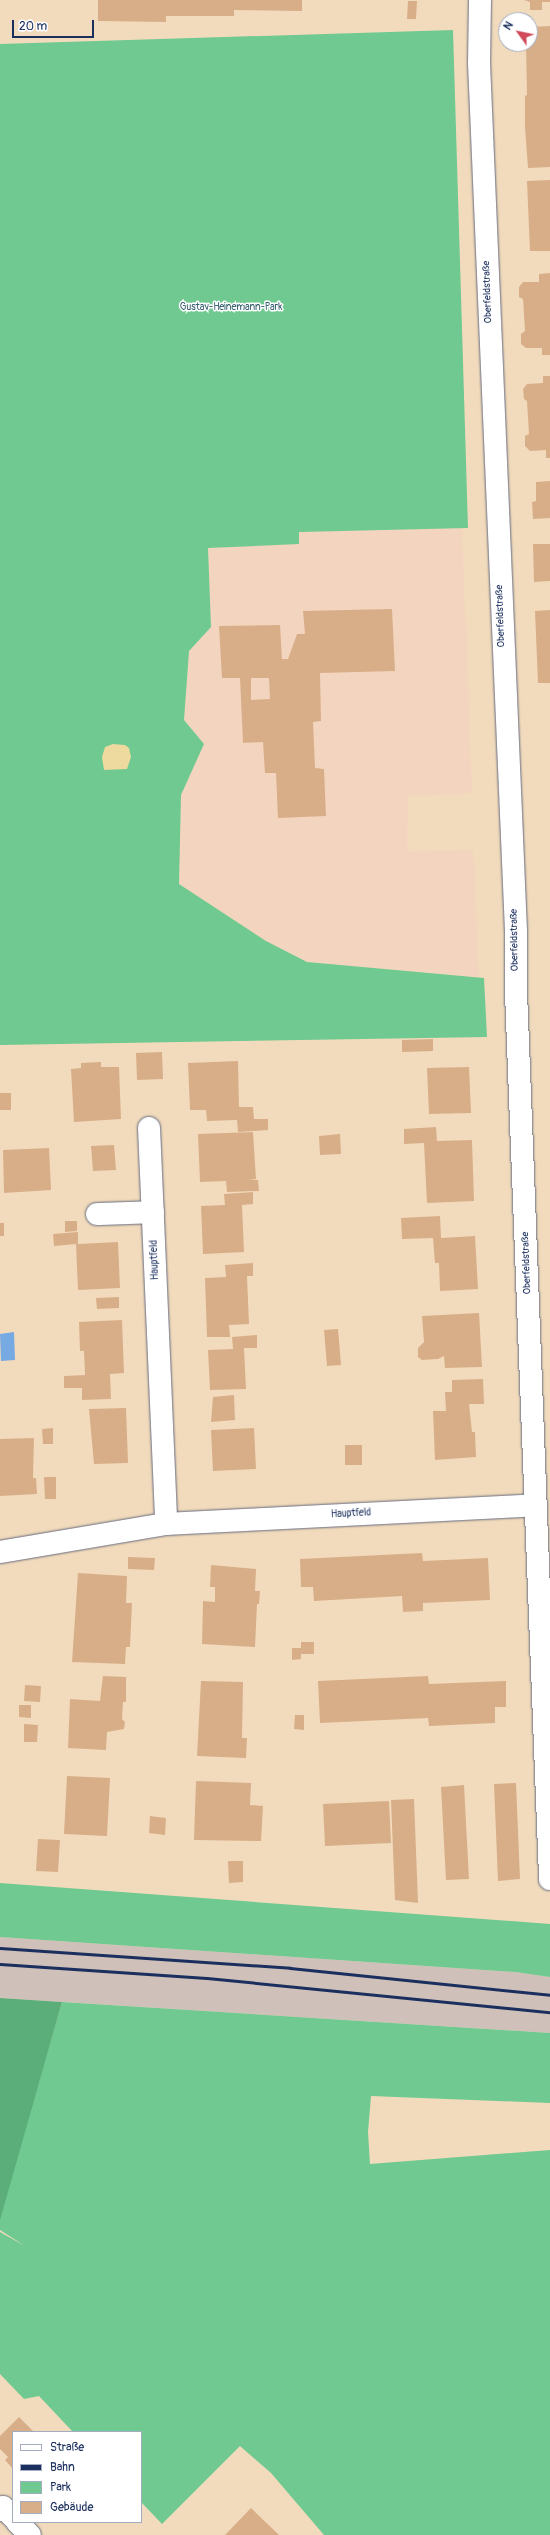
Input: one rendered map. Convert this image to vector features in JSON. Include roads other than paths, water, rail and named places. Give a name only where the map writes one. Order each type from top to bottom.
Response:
[{"type":"street","name":"Oberfeldstraße","points":[[480,0],[479,63],[516,932],[516,992],[550,1879]]},
{"type":"street","name":"Hauptfeld","points":[[149,1128],[166,1524]]},
{"type":"street","points":[[97,1214],[153,1212]]},
{"type":"street","name":"Hauptfeld","points":[[0,1552],[166,1524],[536,1505]]},
{"type":"street","points":[[0,2510],[3,2507],[12,2516]]},
{"type":"street","points":[[18,2523],[30,2535]]},
{"type":"water","points":[[14,1332],[15,1360],[1,1361],[0,1334]]},
{"type":"railway","points":[[0,1948],[290,1968],[550,1995]]},
{"type":"railway","points":[[0,1964],[207,1978],[550,2012]]},
{"type":"park label","name":"Gustav-Heinemann-Park","points":[[231,308]]}]
